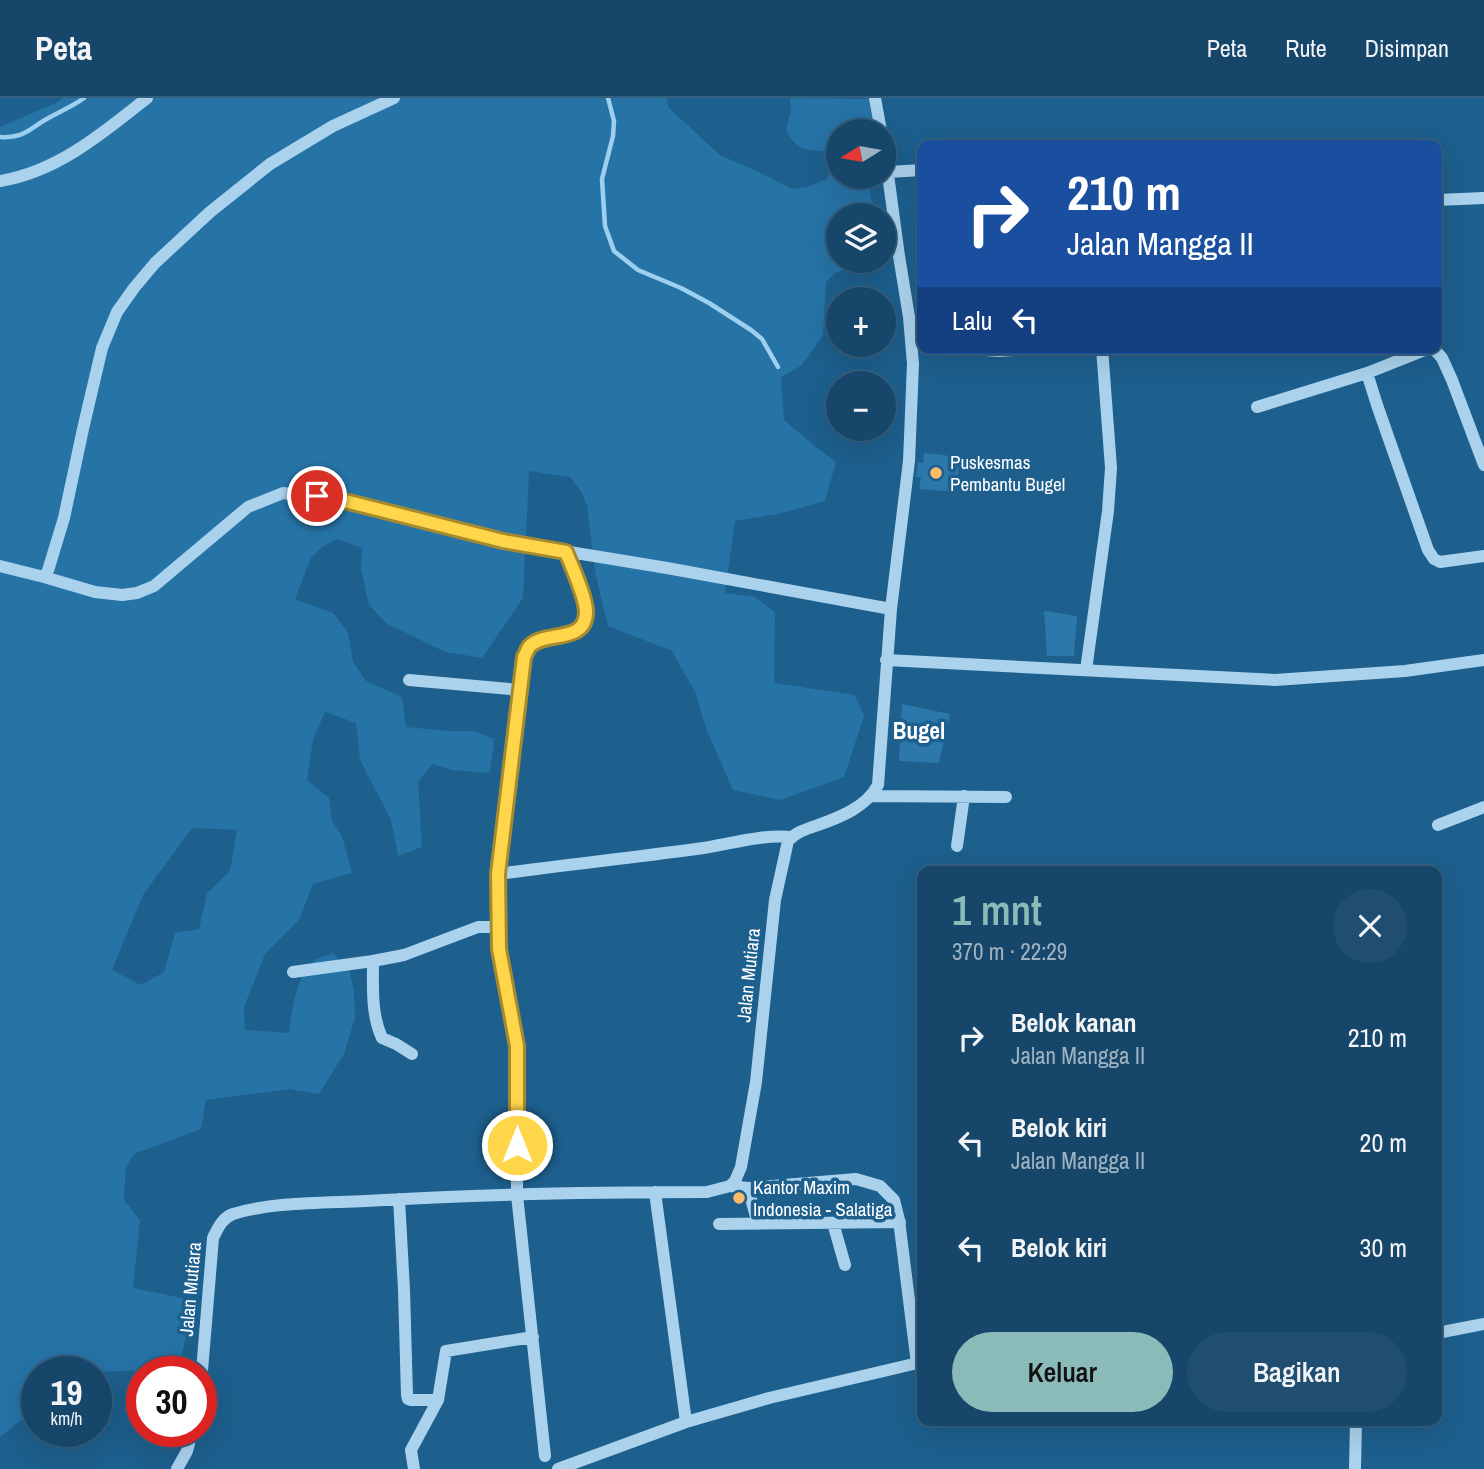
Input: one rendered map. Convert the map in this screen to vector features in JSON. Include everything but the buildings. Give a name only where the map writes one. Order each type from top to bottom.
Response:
[{"type":"street","points":[[0,181],[34,173],[57,162],[102,134],[147,98]]},
{"type":"street","points":[[46,577],[64,518],[102,348],[117,312],[134,288],[155,263],[210,212],[270,164],[333,126],[394,98]]},
{"type":"street","points":[[875,98],[879,119]]},
{"type":"street","points":[[896,172],[917,170]]},
{"type":"street","points":[[498,874],[697,849],[761,838],[791,837],[832,820],[872,796],[878,785],[886,660],[909,461],[913,364],[917,346],[909,317],[890,189]]},
{"type":"street","points":[[1442,200],[1484,198]]},
{"type":"street","points":[[1086,670],[1107,524],[1110,479],[1102,354]]},
{"type":"street","points":[[1257,407],[1367,373],[1415,354]]},
{"type":"street","points":[[1438,354],[1452,380],[1484,465]]},
{"type":"street","points":[[1367,373],[1428,550],[1434,559],[1440,562],[1484,556]]},
{"type":"street","points":[[0,566],[95,592],[137,593],[154,586],[248,507],[284,493],[349,502],[503,541],[891,609]]},
{"type":"street","points":[[545,1456],[517,1195],[517,1046],[499,949],[498,874],[524,657],[529,647],[539,641],[573,634],[583,626],[586,614],[585,602],[566,552]]},
{"type":"street","points":[[886,660],[1275,680],[1405,671],[1484,660]]},
{"type":"street","points":[[409,680],[520,690]]},
{"type":"street","points":[[872,796],[1006,797]]},
{"type":"street","points":[[957,846],[964,796]]},
{"type":"street","points":[[1438,825],[1484,807]]},
{"type":"street","name":"Jalan Mutiara","points":[[203,1356],[213,1238],[220,1223],[230,1215],[284,1206],[399,1199],[707,1192],[730,1186],[741,1167],[756,1082],[775,900],[785,851],[791,837]]},
{"type":"street","points":[[293,972],[404,955],[478,927],[499,927]]},
{"type":"street","points":[[373,961],[376,1026],[382,1038],[412,1054]]},
{"type":"street","points":[[730,1186],[748,1188],[856,1179],[880,1185],[894,1200],[900,1222],[917,1342]]},
{"type":"street","points":[[748,1188],[758,1224]]},
{"type":"street","points":[[655,1192],[686,1422]]},
{"type":"street","points":[[399,1199],[407,1395],[411,1400],[438,1399]]},
{"type":"street","points":[[719,1224],[900,1222]]},
{"type":"street","points":[[833,1223],[845,1265]]},
{"type":"street","points":[[1442,1332],[1484,1324]]},
{"type":"street","points":[[414,1469],[411,1448],[438,1399],[446,1351],[533,1337]]},
{"type":"street","points":[[558,1469],[584,1464],[686,1422],[769,1398],[917,1364]]},
{"type":"street","points":[[1355,1469],[1356,1426]]},
{"type":"street","points":[[177,1469],[188,1447]]},
{"type":"shaded area","points":[[63,98],[667,98],[668,107],[720,155],[792,189],[808,187],[826,179],[826,189],[870,189],[871,203],[826,203],[826,273],[835,273],[826,282],[823,335],[802,365],[781,377],[784,420],[836,462],[825,501],[778,514],[735,521],[725,593],[755,597],[775,613],[774,683],[855,695],[864,716],[844,777],[781,800],[733,790],[707,731],[695,692],[672,651],[608,626],[595,572],[587,506],[582,493],[570,477],[529,471],[523,598],[482,658],[445,652],[386,623],[369,605],[361,569],[362,548],[337,539],[322,547],[311,558],[295,599],[333,613],[348,632],[353,662],[366,681],[402,697],[406,727],[474,731],[494,739],[490,773],[452,770],[432,764],[418,782],[422,847],[398,856],[391,820],[360,760],[356,723],[325,712],[313,740],[307,780],[329,798],[332,821],[342,836],[352,873],[313,884],[299,920],[265,954],[244,1007],[245,1030],[289,1033],[296,993],[304,972],[317,959],[333,953],[350,972],[354,992],[355,1018],[344,1054],[319,1094],[289,1089],[206,1100],[201,1129],[134,1154],[126,1167],[124,1200],[140,1220],[133,1288],[187,1299],[186,1335],[182,1356],[126,1356],[126,1371],[112,1371],[112,1356],[21,1356],[21,1420],[0,1437],[0,127]],"holes":[[[192,828],[237,830],[230,871],[207,893],[199,929],[175,933],[164,972],[141,985],[112,970],[143,895]]]},
{"type":"shaded area","points":[[790,98],[872,99],[875,119],[826,119],[826,151],[802,148],[793,141],[786,129],[791,111]]},
{"type":"waterway","points":[[0,137],[14,137],[24,133],[84,98]]},
{"type":"waterway","points":[[608,98],[614,121],[613,136],[602,179],[605,226],[614,251],[638,270],[681,288],[751,330],[762,339],[778,367]]},
{"type":"place","name":"Puskesmas Pembantu Bugel","points":[[936,473]]},
{"type":"place","name":"Kantor Maxim Indonesia - Salatiga","points":[[739,1198]]},
{"type":"district","name":"Bugel","points":[[919,730]]},
{"type":"route","points":[[317,496],[503,541],[566,552],[585,602],[583,626],[573,634],[539,641],[529,647],[524,657],[514,734],[498,874],[499,949],[517,1046],[517,1145]]}]
